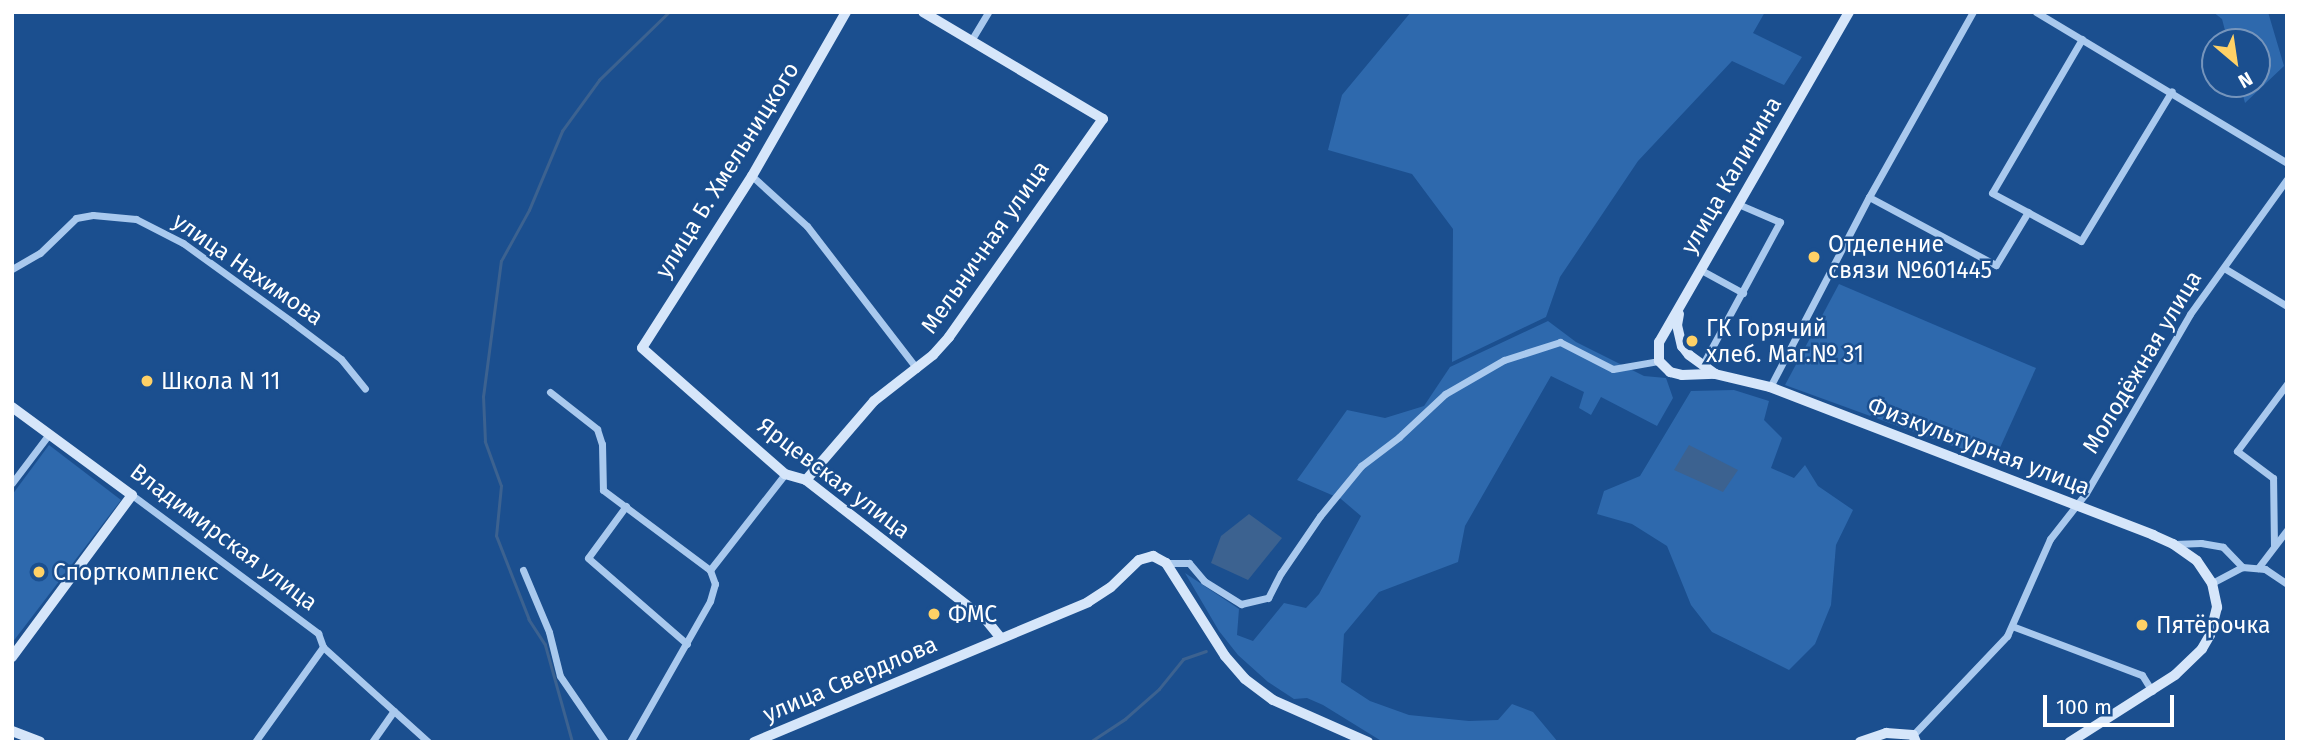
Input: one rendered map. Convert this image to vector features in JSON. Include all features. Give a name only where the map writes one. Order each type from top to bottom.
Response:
[{"type":"main road","name":"улица Б. Хмельницкого","points":[[642,348],[752,176],[846,12]]},
{"type":"main road","points":[[923,12],[972,39]]},
{"type":"main road","name":"улица Калинина","points":[[1659,361],[1657,352],[1664,335],[1849,12]]},
{"type":"main road","name":"Мельничная улица","points":[[806,480],[874,401],[917,369],[949,337],[1103,119],[972,39]]},
{"type":"main road","points":[[1664,335],[1670,332],[1678,336],[1680,308]]},
{"type":"main road","name":"Физкультурная улица","points":[[1678,336],[1689,355],[1715,374]]},
{"type":"main road","name":"Ярцевская улица","points":[[642,348],[785,474],[806,480],[987,621],[1001,638]]},
{"type":"main road","name":"Физкультурная улица","points":[[1659,361],[1670,372],[1692,376],[1715,374],[1770,387],[2174,544],[2197,561],[2212,583]]},
{"type":"main road","points":[[1692,376],[1702,366]]},
{"type":"main road","name":"Владимирская улица","points":[[12,407],[132,495]]},
{"type":"main road","points":[[12,657],[132,495]]},
{"type":"main road","name":"улица Свердлова","points":[[754,742],[1088,602],[1144,557],[1153,556],[1166,563]]},
{"type":"main road","points":[[1166,563],[1225,656],[1245,679],[1273,700],[1368,742]]},
{"type":"main road","points":[[2070,742],[2152,691],[2188,665],[2210,635],[2217,607],[2212,583]]},
{"type":"main road","points":[[12,731],[40,742]]},
{"type":"main road","points":[[1860,742],[1886,733],[1914,738]]},
{"type":"street","points":[[972,39],[988,12]]},
{"type":"street","points":[[1770,387],[1869,197],[1973,12]]},
{"type":"street","points":[[2035,12],[2287,163]]},
{"type":"street","points":[[2082,40],[1992,193],[2081,241],[2172,92]]},
{"type":"street","points":[[752,176],[807,226],[917,369]]},
{"type":"street","name":"Молодёжная улица","points":[[1914,738],[2007,636],[2050,539],[2076,506],[2190,314],[2287,179]]},
{"type":"street","points":[[1869,197],[1996,265],[2028,212]]},
{"type":"street","points":[[1702,366],[1780,222],[1738,204]]},
{"type":"street","name":"улица Нахимова","points":[[12,269],[40,253],[76,218],[93,215],[136,219],[183,243],[292,321],[341,359],[365,389]]},
{"type":"street","points":[[2224,268],[2287,306]]},
{"type":"street","points":[[1701,270],[1743,293]]},
{"type":"street","points":[[1166,563],[1189,563],[1204,581],[1241,604],[1268,598],[1281,573],[1320,516],[1361,466],[1404,433],[1445,394],[1504,360],[1560,342],[1613,369],[1659,361]]},
{"type":"street","points":[[2274,546],[2273,478],[2237,451],[2287,384]]},
{"type":"street","points":[[550,392],[597,429],[602,444],[603,490],[710,570],[715,584],[710,601],[687,644],[630,742]]},
{"type":"street","points":[[12,483],[49,435]]},
{"type":"street","points":[[710,570],[785,474]]},
{"type":"street","name":"Владимирская улица","points":[[132,495],[318,633],[323,647],[428,742]]},
{"type":"street","points":[[626,506],[588,558],[687,644]]},
{"type":"street","points":[[2258,569],[2287,530]]},
{"type":"street","points":[[2174,544],[2201,543],[2223,547],[2242,567]]},
{"type":"street","points":[[2212,583],[2242,567],[2258,569],[2287,584]]},
{"type":"street","points":[[523,570],[549,632],[560,676],[605,742]]},
{"type":"street","points":[[2012,626],[2142,674],[2152,691]]},
{"type":"street","points":[[255,742],[323,647]]},
{"type":"street","points":[[372,742],[394,711]]},
{"type":"shaded area","points":[[1411,12],[1765,12],[1753,33],[1802,57],[1784,85],[1732,61],[1638,161],[1560,277],[1546,317],[1452,362],[1453,229],[1412,174],[1328,150],[1342,95]]},
{"type":"shaded area","points":[[2213,12],[2268,12],[2284,66],[2271,78],[2271,28],[2224,28],[2222,19]]},
{"type":"shaded area","points":[[1839,284],[2036,368],[1994,461],[1785,385]]},
{"type":"shaded area","points":[[1548,321],[1576,342],[1644,376],[1666,378],[1673,398],[1657,426],[1601,397],[1591,415],[1579,408],[1584,392],[1551,376],[1465,526],[1458,562],[1379,592],[1344,634],[1341,682],[1370,701],[1409,715],[1469,721],[1498,720],[1512,704],[1533,712],[1558,742],[1383,742],[1323,705],[1307,698],[1294,699],[1268,682],[1238,655],[1219,631],[1185,573],[1239,609],[1237,635],[1253,641],[1284,603],[1306,608],[1319,594],[1361,516],[1341,499],[1297,480],[1347,410],[1385,418],[1424,406],[1450,367]]},
{"type":"shaded area","points":[[1734,390],[1769,401],[1764,420],[1782,438],[1771,468],[1794,478],[1805,465],[1818,486],[1853,510],[1836,545],[1831,605],[1815,644],[1789,670],[1712,632],[1691,605],[1667,546],[1632,524],[1597,514],[1604,491],[1640,476],[1691,391]]},
{"type":"shaded area","name":"Спорткомплекс","points":[[49,445],[121,500],[12,643],[12,495]]},
{"type":"shaded area","points":[[1689,445],[1738,470],[1723,492],[1674,470]]},
{"type":"shaded area","points":[[1249,514],[1282,538],[1248,580],[1211,563],[1221,536]]},
{"type":"waterway","points":[[572,742],[545,645],[529,620],[496,536],[501,486],[485,442],[483,397],[501,261],[529,210],[562,131],[599,80],[669,12]]},
{"type":"waterway","points":[[1090,742],[1125,719],[1159,689],[1183,659],[1206,651]]},
{"type":"place","name":"Отделение связи №601445","points":[[1814,257]]},
{"type":"place","name":"ГК Горячий хлеб. Маг.№ 31","points":[[1692,341]]},
{"type":"place","name":"Школа N 11","points":[[147,381]]},
{"type":"place","name":"Спорткомплекс","points":[[39,572]]},
{"type":"place","name":"ФМС","points":[[934,614]]},
{"type":"place","name":"Пятёрочка","points":[[2142,625]]}]
